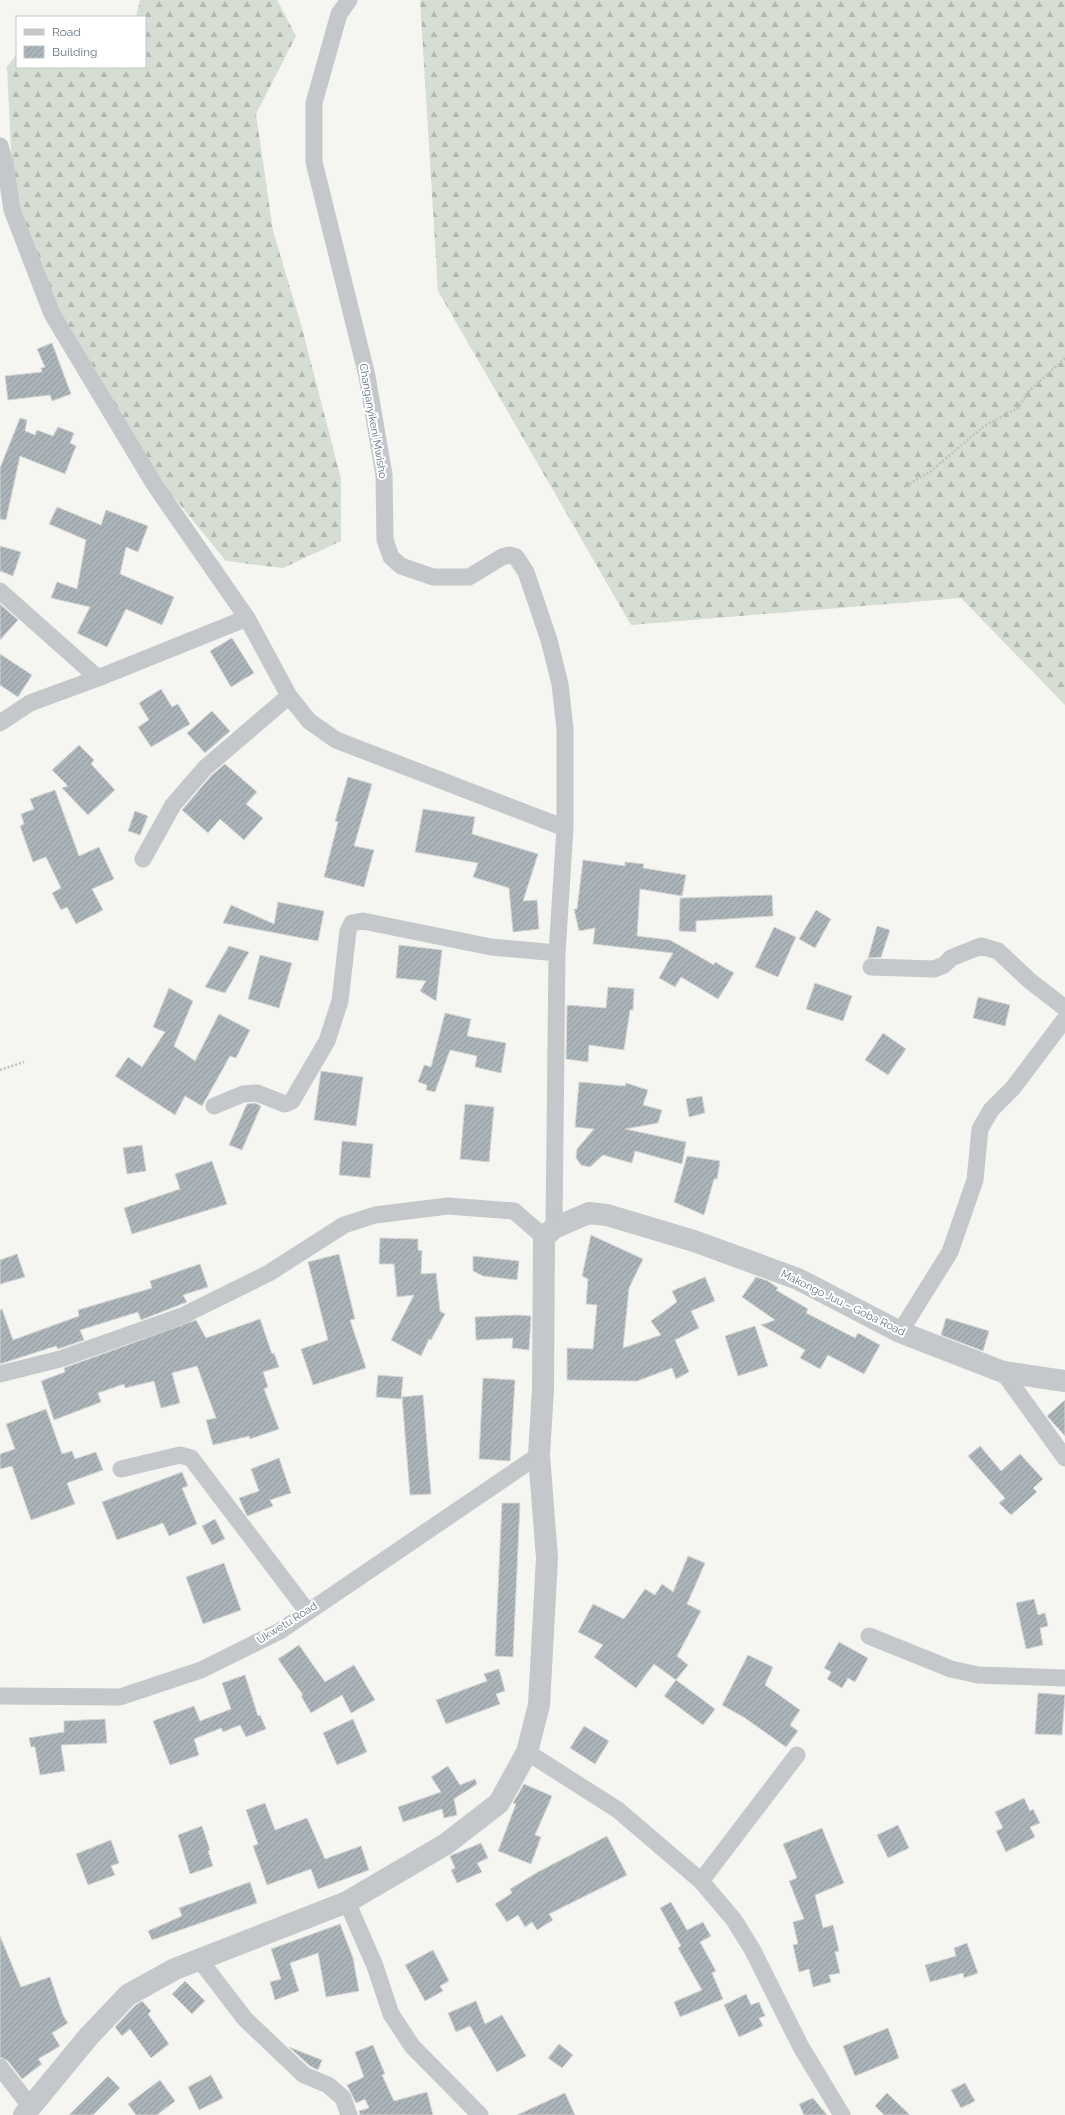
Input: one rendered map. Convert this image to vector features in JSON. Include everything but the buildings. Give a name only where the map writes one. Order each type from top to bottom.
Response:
[{"type":"street","name":"Changanyikeni Mwisho","points":[[349,0],[338,14],[314,103],[314,162],[367,376],[384,476],[385,540],[391,557],[401,566],[433,577],[469,577],[509,555],[516,557],[521,562],[549,640],[560,684],[565,729],[565,828]]},
{"type":"street","points":[[0,146],[5,163],[12,210],[52,314],[154,484],[246,618],[289,696],[310,721],[336,740],[565,828],[557,953],[549,1233],[539,1455],[547,1558],[539,1705],[527,1752],[499,1803],[446,1844],[348,1902],[175,1969],[128,1995],[89,2036],[27,2111],[0,2068]]},
{"type":"street","points":[[0,591],[98,678]]},
{"type":"street","points":[[0,723],[30,703],[98,678],[246,618]]},
{"type":"street","points":[[143,859],[173,805],[205,768],[289,696]]},
{"type":"street","points":[[214,1106],[243,1094],[257,1093],[285,1104],[292,1101],[327,1041],[340,1001],[348,931],[352,923],[363,921],[491,947],[557,953]]},
{"type":"street","points":[[871,967],[934,969],[944,965],[951,958],[981,946],[998,951],[1030,981],[1065,1008]]},
{"type":"street","points":[[900,1332],[950,1252],[975,1180],[980,1129],[991,1110],[1013,1088],[1065,1019]]},
{"type":"street","points":[[0,1374],[60,1359],[182,1316],[269,1274],[344,1224],[375,1215],[448,1206],[514,1211],[549,1233]]},
{"type":"street","name":"Makongo Juu – Goba Road","points":[[549,1233],[589,1213],[608,1215],[694,1242],[798,1279],[900,1332],[1003,1372],[1065,1381]]},
{"type":"street","points":[[1003,1372],[1065,1458]]},
{"type":"street","points":[[121,1469],[180,1455],[191,1458],[307,1611]]},
{"type":"street","name":"Ukwetu Road","points":[[0,1696],[120,1696],[201,1670],[280,1631],[307,1611],[539,1455]]},
{"type":"street","points":[[869,1636],[951,1669],[978,1675],[1065,1678]]},
{"type":"street","points":[[527,1752],[618,1810],[701,1881],[734,1920],[752,1949],[801,2048],[842,2115]]},
{"type":"street","points":[[701,1881],[798,1755]]},
{"type":"street","points":[[348,1902],[375,1966],[391,2014],[412,2046],[480,2115]]},
{"type":"street","points":[[199,1959],[245,2019],[304,2074],[328,2084],[343,2098],[349,2115]]},
{"type":"path","points":[[906,486],[931,471],[983,427],[1018,408],[1028,392],[1065,358]]},
{"type":"path","points":[[0,1070],[24,1062]]},
{"type":"green space","points":[[140,0],[277,0],[296,36],[256,114],[273,231],[302,328],[341,479],[341,541],[283,568],[226,561],[150,468],[55,322],[13,190],[7,67],[16,55],[16,68],[146,68],[146,16],[136,16]]},
{"type":"green space","points":[[420,0],[1065,0],[1065,705],[961,598],[631,625],[438,291]]}]
